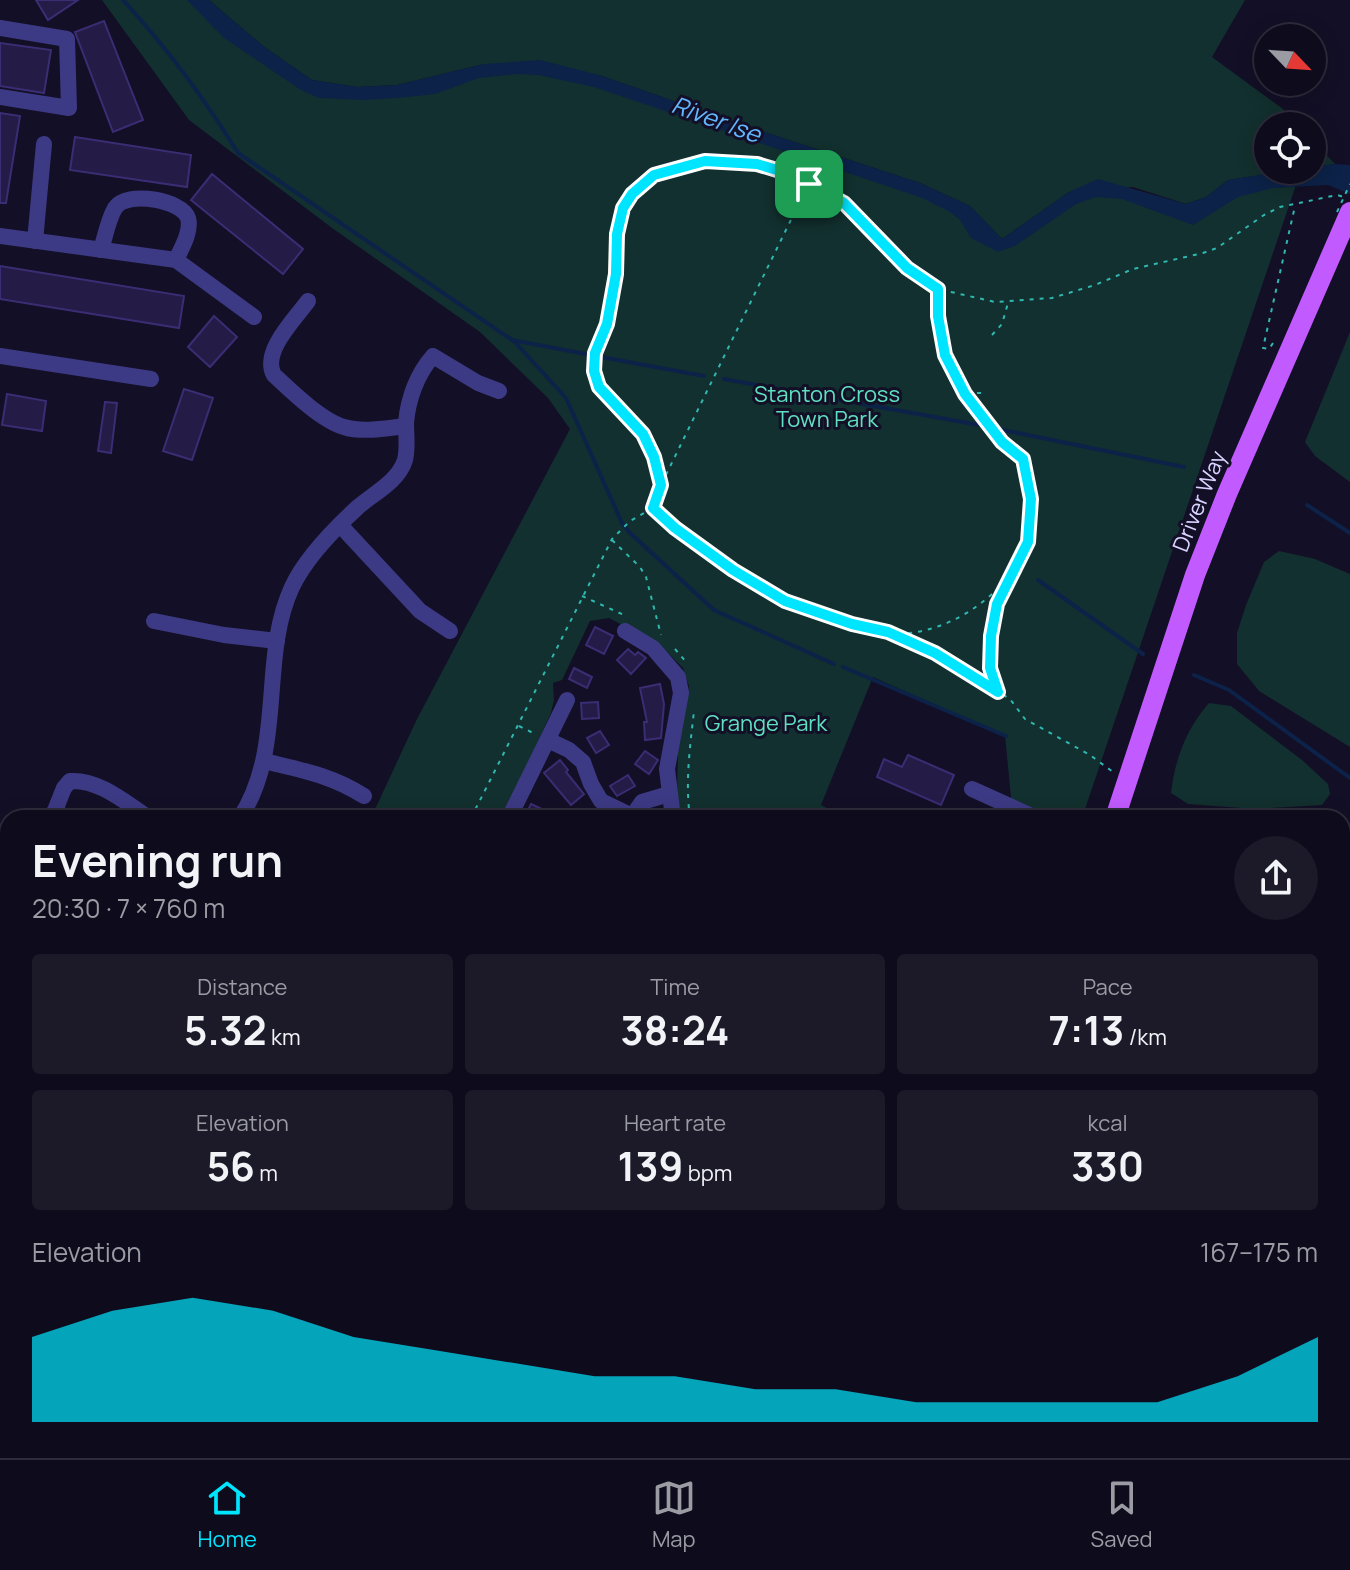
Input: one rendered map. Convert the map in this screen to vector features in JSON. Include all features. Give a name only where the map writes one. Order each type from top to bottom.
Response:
[{"type":"main road","name":"Driver Way","points":[[1118,810],[1200,562],[1346,211]]},
{"type":"street","points":[[0,28],[67,39],[69,108],[0,97]]},
{"type":"street","points":[[35,241],[44,144]]},
{"type":"street","points":[[101,250],[117,205],[125,200],[145,198],[184,210],[189,228],[176,260]]},
{"type":"street","points":[[0,236],[176,260],[254,317]]},
{"type":"street","points":[[308,301],[275,348],[270,359],[274,375],[325,418],[342,427],[406,426]]},
{"type":"street","points":[[0,356],[151,379]]},
{"type":"street","points":[[243,810],[264,761],[270,728],[277,641],[282,612],[293,584],[320,546],[399,472],[405,460],[406,426],[414,388],[423,367],[433,356],[478,383],[499,391]]},
{"type":"street","points":[[341,526],[420,611],[450,631]]},
{"type":"street","points":[[154,621],[224,635],[277,641]]},
{"type":"street","points":[[625,631],[653,648],[678,677],[681,693],[667,769],[672,810]]},
{"type":"street","points":[[513,810],[567,700]]},
{"type":"street","points":[[548,740],[569,750],[583,762],[601,801],[618,810]]},
{"type":"street","points":[[264,761],[322,774],[343,782],[364,796]]},
{"type":"street","points":[[60,810],[64,788],[70,781],[80,781],[95,785],[138,810]]},
{"type":"street","points":[[972,789],[1018,810]]},
{"type":"street","points":[[637,810],[642,802],[669,794]]},
{"type":"path","points":[[661,485],[654,457],[643,434],[599,387],[594,371],[595,353],[607,324],[614,287],[617,234],[623,208],[632,194],[654,175],[705,161],[757,164],[790,174],[844,203],[907,268],[938,289],[962,297],[995,302],[1052,298],[1133,269],[1203,253],[1217,248],[1264,215],[1295,204],[1337,195],[1346,211]]},
{"type":"path","points":[[475,810],[612,539],[630,521],[653,508],[661,485],[809,184]]},
{"type":"path","points":[[1346,211],[1350,184]]},
{"type":"path","points":[[1276,339],[1269,349],[1263,348],[1295,204]]},
{"type":"path","points":[[938,289],[938,316],[945,355],[965,394],[1002,442],[1023,459],[1031,499],[1028,542],[997,604],[991,636],[990,668],[998,692]]},
{"type":"path","points":[[992,335],[1002,324],[1009,302]]},
{"type":"path","points":[[965,394],[985,393]]},
{"type":"path","points":[[653,508],[733,570],[785,601],[852,624],[888,632],[910,633],[949,624],[977,607],[1010,577]]},
{"type":"path","points":[[612,539],[646,577],[662,637]]},
{"type":"path","points":[[888,632],[935,653],[1010,699],[1025,719],[1090,755],[1117,775]]},
{"type":"path","points":[[518,725],[548,740]]},
{"type":"green space","name":"Stanton Cross Town Park","points":[[102,0],[205,0],[310,88],[364,96],[471,71],[590,75],[961,207],[1005,248],[1101,187],[1190,214],[1242,187],[1296,184],[1085,810],[1019,810],[1012,807],[1005,736],[873,677],[821,805],[830,810],[680,810],[678,752],[689,686],[683,668],[660,645],[609,618],[590,621],[562,680],[553,683],[551,713],[506,810],[375,810],[416,721],[570,429],[548,398],[480,332],[332,228],[189,120]]},
{"type":"green space","points":[[209,0],[1245,0],[1212,57],[1254,88],[1254,96],[1265,96],[1286,112],[1254,112],[1254,176],[1228,180],[1206,197],[1186,204],[1133,187],[1069,192],[1002,239],[970,206],[920,183],[599,75],[484,64],[397,85],[357,87],[312,80],[263,46]]},
{"type":"green space","points":[[1326,155],[1335,164],[1326,165]]},
{"type":"green space","points":[[1350,332],[1350,482],[1315,456],[1305,442]]},
{"type":"green space","points":[[1279,551],[1315,559],[1350,574],[1350,747],[1259,691],[1237,664],[1237,633],[1246,605],[1264,562]]},
{"type":"green space","points":[[1209,703],[1231,706],[1302,760],[1328,784],[1330,794],[1322,805],[1255,809],[1188,804],[1171,793],[1183,745]]},
{"type":"water","name":"River Ise","points":[[187,0],[209,0],[263,46],[312,80],[357,87],[397,85],[484,64],[540,60],[599,75],[920,183],[970,206],[1002,239],[1069,192],[1098,179],[1186,204],[1206,197],[1228,180],[1254,176],[1254,184],[1326,184],[1326,165],[1335,164],[1350,165],[1350,194],[1328,185],[1273,188],[1238,197],[1193,225],[1122,199],[1096,197],[1076,204],[1015,246],[998,252],[971,238],[960,220],[950,212],[922,198],[594,87],[538,75],[517,74],[479,78],[435,94],[364,100],[319,98],[301,90],[224,38]]},
{"type":"building","points":[[36,0],[78,0],[48,20]]},
{"type":"building","points":[[104,21],[143,120],[113,132],[75,32]]},
{"type":"building","points":[[0,43],[51,50],[44,93],[0,86]]},
{"type":"building","points":[[0,113],[20,116],[6,203],[0,203]]},
{"type":"building","points":[[75,137],[191,155],[187,187],[70,170]]},
{"type":"building","points":[[212,174],[303,249],[283,274],[191,200]]},
{"type":"building","points":[[0,266],[184,296],[179,328],[0,299]]},
{"type":"building","points":[[214,316],[237,337],[210,367],[188,347]]},
{"type":"building","points":[[184,389],[213,398],[192,460],[163,451]]},
{"type":"building","points":[[7,394],[46,401],[42,431],[2,425]]},
{"type":"building","points":[[105,402],[117,403],[111,453],[98,451]]},
{"type":"building","points":[[595,627],[613,636],[604,654],[586,645]]},
{"type":"building","points":[[628,649],[646,658],[631,674],[617,660]]},
{"type":"building","points":[[574,668],[592,677],[587,688],[569,679]]},
{"type":"building","points":[[660,684],[664,704],[661,738],[645,740],[644,722],[647,722],[640,688]]},
{"type":"building","points":[[598,702],[599,718],[582,719],[581,703]]},
{"type":"building","points":[[600,731],[609,745],[596,753],[587,738]]},
{"type":"building","points":[[645,751],[658,760],[649,774],[635,764]]},
{"type":"building","points":[[908,755],[954,775],[941,805],[877,777],[884,759],[902,767]]},
{"type":"building","points":[[560,760],[584,794],[571,805],[544,773]]},
{"type":"building","points":[[628,775],[635,786],[617,796],[610,786]]},
{"type":"building","points":[[531,804],[544,810],[528,810]]},
{"type":"waterway","points":[[123,0],[184,74],[238,153],[512,340],[591,355]]},
{"type":"waterway","points":[[513,340],[566,398],[622,523],[629,532],[714,610],[834,664]]},
{"type":"waterway","points":[[601,357],[704,376]]},
{"type":"waterway","points":[[724,379],[979,425]]},
{"type":"waterway","points":[[1003,430],[1184,467]]},
{"type":"waterway","points":[[1307,505],[1350,533]]},
{"type":"waterway","points":[[1038,580],[1143,654]]},
{"type":"waterway","points":[[843,667],[1006,736]]},
{"type":"waterway","points":[[1194,675],[1229,690],[1350,778]]},
{"type":"route","points":[[705,161],[757,164],[790,174],[809,184],[844,203],[907,268],[938,289],[938,316],[945,355],[965,394],[1002,442],[1023,459],[1031,499],[1028,542],[997,604],[991,636],[990,668],[998,692],[935,653],[888,632],[852,624],[785,601],[733,570],[675,528],[653,508],[661,485],[654,457],[643,434],[599,387],[594,371],[595,353],[607,324],[623,208],[632,194],[654,175],[705,161]]},
{"type":"park label","name":"Grange Park","points":[[766,723]]}]
